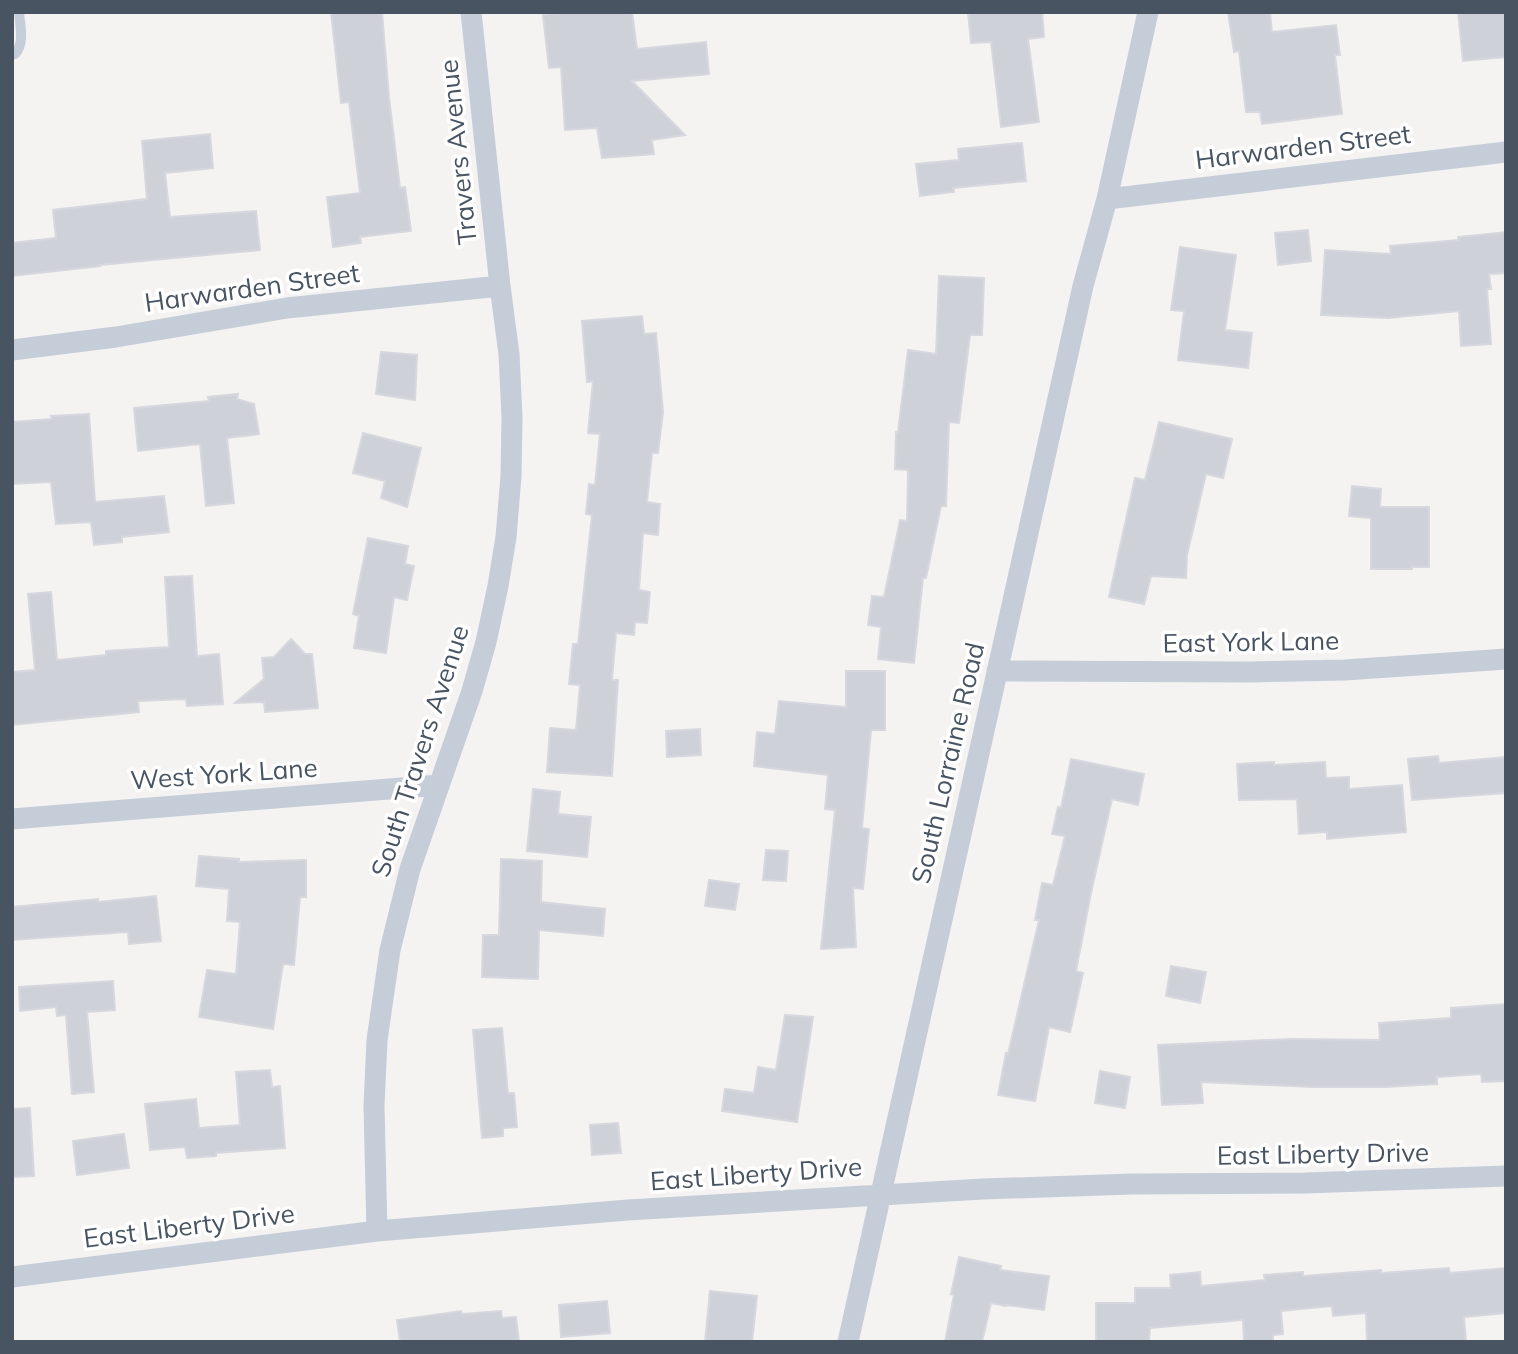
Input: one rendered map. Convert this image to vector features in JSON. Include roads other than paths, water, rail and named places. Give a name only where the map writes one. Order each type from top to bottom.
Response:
[{"type":"street","name":"Travers Avenue","points":[[471,12],[500,286]]},
{"type":"street","name":"South Lorraine Road","points":[[848,1342],[1083,286],[1107,199],[1148,12]]},
{"type":"street","name":"Harwarden Street","points":[[1107,199],[1506,152]]},
{"type":"street","name":"Harwarden Street","points":[[12,350],[116,337],[287,308],[500,286]]},
{"type":"street","name":"South Travers Avenue","points":[[377,1231],[374,1106],[377,1040],[390,950],[410,869],[472,691],[486,642],[506,537],[512,417],[509,354],[500,286]]},
{"type":"street","name":"East York Lane","points":[[997,671],[1249,672],[1358,669],[1506,659]]},
{"type":"street","name":"West York Lane","points":[[12,819],[439,785]]},
{"type":"street","name":"East Liberty Drive","points":[[12,1277],[377,1231],[628,1210],[881,1194],[1118,1184],[1306,1183],[1506,1177]]},
{"type":"lane","points":[[14,54],[20,49],[19,12]]}]
